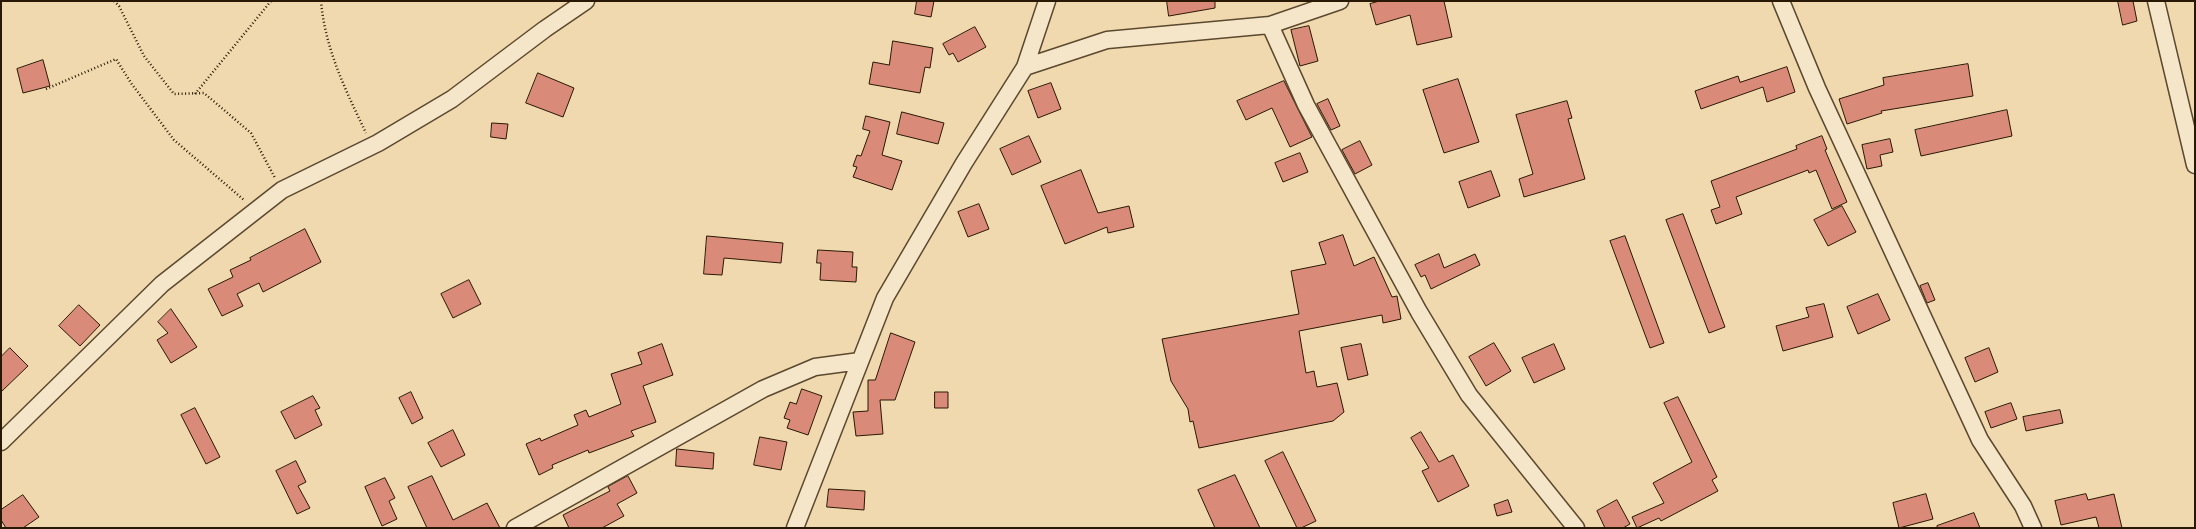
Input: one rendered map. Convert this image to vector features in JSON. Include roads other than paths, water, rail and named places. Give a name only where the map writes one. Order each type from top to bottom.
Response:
[{"type":"street","points":[[1,442],[162,284],[282,190],[372,146],[452,99],[545,29],[586,1]]},
{"type":"street","points":[[795,528],[885,298],[964,163],[1025,67],[1048,1]]},
{"type":"street","points":[[1025,67],[1107,40],[1270,25],[1340,1]]},
{"type":"street","points":[[1781,1],[1817,88],[1980,440],[2023,506],[2033,528]]},
{"type":"street","points":[[2156,1],[2195,165]]},
{"type":"street","points":[[1270,25],[1311,113],[1419,312],[1469,395],[1576,528]]},
{"type":"street","points":[[515,528],[763,389],[815,367],[860,361]]}]
